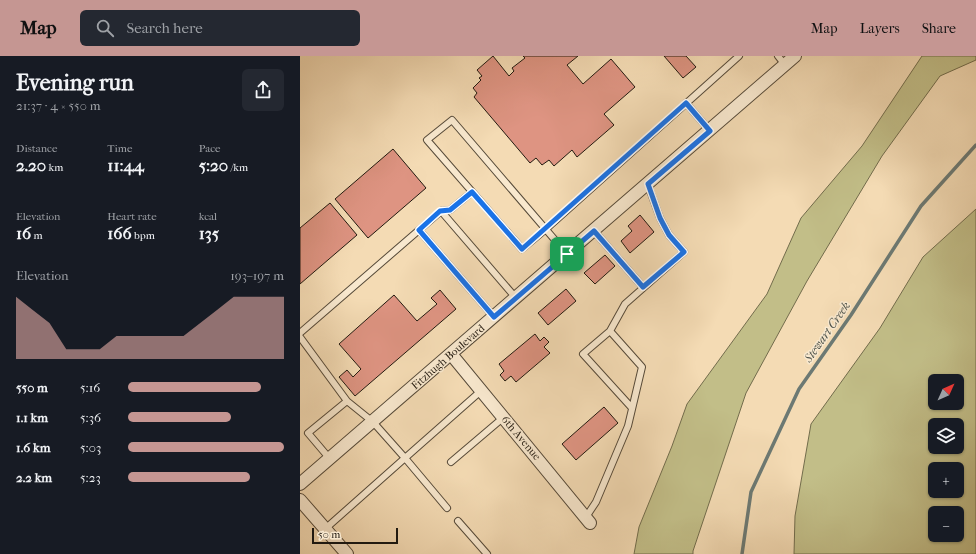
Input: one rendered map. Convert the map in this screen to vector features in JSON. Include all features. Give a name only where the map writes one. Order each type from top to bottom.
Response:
[{"type":"street","name":"Fitzhugh Boulevard","points":[[300,484],[710,131],[781,60],[795,56]]},
{"type":"street","name":"6th Avenue","points":[[451,354],[588,520]]},
{"type":"street","points":[[300,500],[347,554]]},
{"type":"lane","points":[[567,254],[546,229],[452,120],[427,140],[522,249],[546,229],[739,56]]},
{"type":"lane","points":[[686,103],[710,131]]},
{"type":"lane","points":[[632,408],[584,354],[610,331],[625,304],[684,252],[669,235],[660,218],[648,184]]},
{"type":"lane","points":[[300,333],[440,211],[450,210],[472,192]]},
{"type":"lane","points":[[440,211],[516,298]]},
{"type":"lane","points":[[419,230],[494,317]]},
{"type":"lane","points":[[594,231],[643,287]]},
{"type":"lane","points":[[588,520],[628,426],[642,367],[610,331]]},
{"type":"lane","points":[[300,337],[347,401],[373,422],[447,508]]},
{"type":"lane","points":[[325,529],[482,390]]},
{"type":"lane","points":[[330,459],[308,433],[347,401]]},
{"type":"lane","points":[[451,462],[504,417]]},
{"type":"lane","points":[[458,521],[487,554]]},
{"type":"shaded area","points":[[922,56],[976,56],[976,60],[940,76],[882,156],[807,281],[746,393],[693,554],[634,554],[639,527],[672,446],[687,404],[767,294],[801,218],[862,146]]},
{"type":"shaded area","points":[[976,209],[976,554],[794,554],[795,516],[811,424],[880,328],[923,257]]},
{"type":"building","points":[[493,56],[509,76],[514,71],[512,68],[525,58],[523,56],[578,56],[567,65],[583,84],[611,59],[635,87],[604,114],[614,125],[577,157],[572,150],[554,166],[549,160],[542,165],[536,158],[530,163],[474,97],[477,93],[473,88],[481,80],[479,78],[482,76],[477,70]]},
{"type":"building","points":[[664,56],[686,56],[696,67],[683,78]]},
{"type":"building","points":[[393,149],[426,188],[368,238],[335,199]]},
{"type":"building","points":[[330,203],[357,235],[300,284],[300,228]]},
{"type":"building","points":[[640,215],[654,232],[630,253],[621,241],[632,231],[628,226]]},
{"type":"building","points":[[605,255],[615,266],[595,284],[584,273]]},
{"type":"building","points":[[566,289],[576,301],[548,325],[538,313]]},
{"type":"building","points":[[440,290],[456,309],[355,396],[339,377],[347,370],[353,377],[361,369],[339,344],[394,295],[417,321],[437,304],[431,298]]},
{"type":"building","points":[[535,334],[540,341],[544,337],[549,342],[544,347],[550,353],[516,382],[511,376],[505,381],[500,375],[504,371],[499,364]]},
{"type":"building","points":[[604,407],[618,423],[576,460],[562,444]]},
{"type":"waterway","name":"Stewart Creek","points":[[742,554],[751,492],[799,389],[851,315],[921,206],[976,145]]},
{"type":"route","points":[[686,103],[710,131],[648,184],[660,218],[669,235],[684,252],[643,287],[594,231],[567,254],[494,317],[419,230],[440,211],[450,210],[472,192],[522,249],[686,103]]}]
